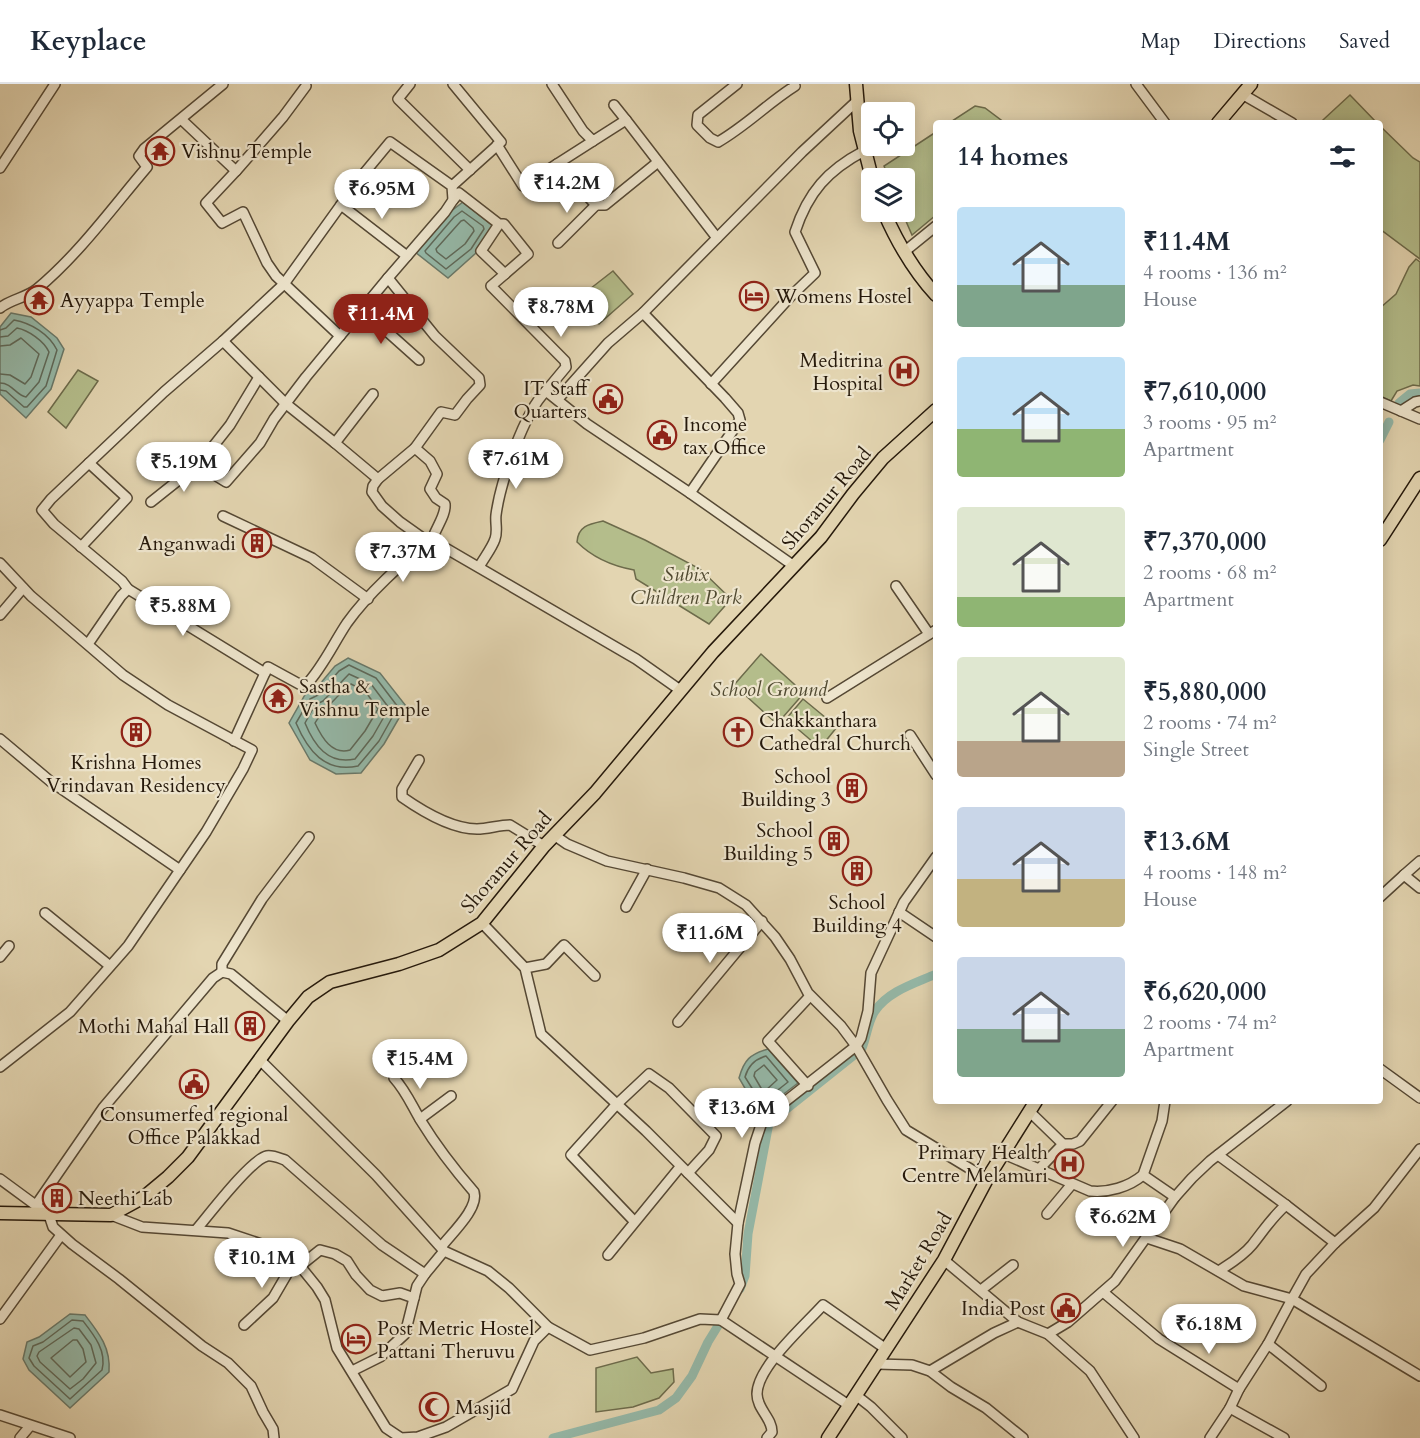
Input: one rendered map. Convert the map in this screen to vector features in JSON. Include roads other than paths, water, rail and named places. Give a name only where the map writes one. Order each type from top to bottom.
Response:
[{"type":"main road","points":[[856,84],[861,136]]},
{"type":"main road","points":[[1220,120],[1251,84]]},
{"type":"main road","points":[[889,222],[904,252],[933,291]]},
{"type":"main road","name":"Shoranur Road","points":[[0,1212],[111,1215],[144,1197],[188,1157],[308,997],[330,982],[399,964],[439,950],[482,922],[544,846],[595,793],[713,652],[821,537],[884,458],[933,413]]},
{"type":"main road","points":[[1383,535],[1420,478]]},
{"type":"main road","name":"Market Road","points":[[828,1438],[944,1260],[987,1179],[1034,1104]]},
{"type":"street","points":[[0,168],[55,84]]},
{"type":"street","points":[[0,308],[34,291],[48,279],[100,224],[147,167],[139,156],[152,141],[182,120],[224,84]]},
{"type":"street","points":[[410,84],[398,99],[470,170]]},
{"type":"street","points":[[452,186],[501,142],[453,84]]},
{"type":"street","points":[[552,84],[583,131],[593,141]]},
{"type":"street","points":[[737,84],[698,115],[697,125],[710,138],[718,142],[735,133],[776,98],[795,86],[794,84]]},
{"type":"street","points":[[1136,84],[1163,120]]},
{"type":"street","points":[[306,86],[283,117],[206,203],[222,224],[243,212],[267,263],[284,284],[340,336]]},
{"type":"street","points":[[1242,94],[1287,120]]},
{"type":"street","points":[[558,399],[608,343],[643,314],[802,152],[858,100]]},
{"type":"street","points":[[614,105],[717,238]]},
{"type":"street","points":[[182,120],[236,171]]},
{"type":"street","points":[[497,145],[523,186],[626,120]]},
{"type":"street","points":[[265,673],[156,604],[128,589],[122,581],[54,524],[42,510],[164,392],[224,341],[284,284],[361,177],[390,142],[452,186]]},
{"type":"street","points":[[711,384],[790,297],[815,273],[795,232],[800,219],[827,175],[843,162],[861,153]]},
{"type":"street","points":[[558,243],[596,205],[605,205],[658,162]]},
{"type":"street","points":[[557,164],[596,205]]},
{"type":"street","points":[[452,186],[453,200]]},
{"type":"street","points":[[200,462],[226,482],[260,443],[285,403],[388,278],[426,237],[459,193],[499,224],[504,224],[528,254],[491,286],[565,361],[566,367],[538,398],[516,445],[499,500],[495,540],[479,567]]},
{"type":"street","points":[[341,205],[407,256]]},
{"type":"street","points":[[499,224],[481,251],[505,274]]},
{"type":"street","points":[[904,252],[933,228]]},
{"type":"street","points":[[388,278],[435,336],[478,378],[480,386],[466,399],[455,415],[441,412],[415,448],[378,479],[372,486],[372,492],[382,506],[400,522],[431,544],[447,549],[636,659],[680,690]]},
{"type":"street","points":[[362,309],[419,360]]},
{"type":"street","points":[[643,314],[738,413],[740,420],[690,493]]},
{"type":"street","points":[[224,341],[285,403],[378,479]]},
{"type":"street","points":[[151,502],[200,462],[230,425],[259,377]]},
{"type":"street","points":[[546,391],[587,424],[794,566]]},
{"type":"street","points":[[335,443],[373,394]]},
{"type":"street","points":[[1401,411],[1420,401]]},
{"type":"street","points":[[1383,404],[1420,419]]},
{"type":"street","points":[[230,739],[268,667],[301,685],[306,685],[325,660],[347,622],[420,550],[431,544],[434,530],[446,512],[445,504],[435,498],[430,489],[437,474],[430,461],[415,448]]},
{"type":"street","points":[[81,547],[127,498],[89,463]]},
{"type":"street","points":[[223,516],[312,558],[368,599]]},
{"type":"street","points":[[0,563],[23,588],[132,681],[168,705],[252,750],[212,822],[140,928],[111,966],[70,1012],[0,1067]]},
{"type":"street","points":[[827,698],[933,632],[896,586]]},
{"type":"street","points":[[0,615],[23,588]]},
{"type":"street","points":[[88,644],[128,589]]},
{"type":"street","points":[[910,735],[933,770]]},
{"type":"street","points":[[0,739],[50,781],[180,870]]},
{"type":"street","points":[[419,760],[402,789],[402,797],[414,806],[461,828],[490,829],[510,825],[544,846]]},
{"type":"street","points":[[554,835],[567,844],[607,861],[719,888],[746,905],[762,921],[790,959],[810,996],[841,1026],[856,1046],[886,1100],[906,1130],[987,1179]]},
{"type":"street","points":[[222,972],[222,964],[262,899],[309,837]]},
{"type":"street","points":[[722,1320],[740,1284],[735,1254],[738,1222],[755,1143],[763,1119],[808,1086],[856,1046],[861,1038],[868,1011],[871,973],[904,902],[933,861]]},
{"type":"street","points":[[1383,894],[1420,861]]},
{"type":"street","points":[[626,907],[647,869]]},
{"type":"street","points":[[1404,875],[1420,888]]},
{"type":"street","points":[[45,912],[111,966]]},
{"type":"street","points":[[899,912],[933,935]]},
{"type":"street","points":[[678,1022],[762,921]]},
{"type":"street","points":[[482,922],[525,968],[541,1034],[646,1131],[738,1222]]},
{"type":"street","points":[[525,968],[546,964],[564,945],[595,976]]},
{"type":"street","points":[[0,957],[9,946]]},
{"type":"street","points":[[36,1205],[102,1108],[213,978],[222,972],[231,974],[288,1021]]},
{"type":"street","points":[[808,1086],[768,1041],[810,996]]},
{"type":"street","points":[[260,1060],[376,1175],[443,1248],[488,1271],[509,1288],[548,1327],[590,1350],[644,1338],[700,1319],[722,1320],[775,1356],[879,1414],[902,1438]]},
{"type":"street","points":[[1383,1071],[1420,1098]]},
{"type":"street","points":[[608,1255],[634,1221],[684,1170],[709,1150],[716,1136],[669,1088],[649,1074],[616,1105],[571,1155],[634,1221]]},
{"type":"street","points":[[352,1371],[380,1357],[405,1334],[417,1286],[475,1203],[474,1192],[449,1164],[420,1119],[405,1089],[394,1078]]},
{"type":"street","points":[[420,1119],[451,1096]]},
{"type":"street","points":[[1030,1112],[1063,1144],[1072,1144],[1080,1141],[1110,1104]]},
{"type":"street","points":[[1004,1154],[1090,1191],[1103,1192],[1136,1181],[1143,1175],[1162,1121],[1165,1104]]},
{"type":"street","points":[[1048,1334],[1057,1330],[1103,1292],[1126,1268],[1175,1197],[1192,1178],[1283,1104]]},
{"type":"street","points":[[1039,1169],[1063,1144]]},
{"type":"street","points":[[1210,1438],[1268,1344],[1306,1274],[1335,1243],[1374,1208],[1420,1149]]},
{"type":"street","points":[[196,1230],[257,1160],[268,1155],[285,1160],[382,1245],[425,1274]]},
{"type":"street","points":[[1218,1155],[1335,1243]]},
{"type":"street","points":[[1143,1175],[1175,1197]]},
{"type":"street","points":[[0,1179],[49,1215],[53,1227],[61,1235],[202,1346],[228,1363],[251,1386],[262,1412],[273,1429],[274,1438]]},
{"type":"street","points":[[1047,1214],[1072,1184]]},
{"type":"street","points":[[1219,1271],[1238,1259],[1252,1246],[1274,1215],[1286,1205]]},
{"type":"street","points":[[111,1215],[142,1227],[228,1233],[273,1248],[297,1264],[325,1300],[337,1348],[386,1428],[401,1438],[418,1437],[446,1427],[512,1389],[534,1341],[548,1327]]},
{"type":"street","points":[[0,1319],[61,1235]]},
{"type":"street","points":[[1147,1238],[1180,1249],[1244,1286],[1292,1299],[1420,1377]]},
{"type":"street","points":[[244,1325],[273,1298],[297,1264],[320,1250],[335,1254],[347,1261],[370,1290],[382,1296],[400,1293],[414,1298]]},
{"type":"street","points":[[944,1260],[1018,1322],[1048,1334],[1090,1371],[1134,1438]]},
{"type":"street","points":[[981,1290],[1013,1265]]},
{"type":"street","points":[[1103,1292],[1159,1339],[1239,1389]]},
{"type":"street","points":[[767,1438],[772,1432],[772,1424],[761,1408],[757,1395],[761,1382],[775,1356],[823,1305],[886,1349]]},
{"type":"street","points":[[930,1371],[994,1333],[1018,1322]]},
{"type":"street","points":[[1268,1344],[1321,1386]]},
{"type":"street","points":[[877,1364],[912,1365],[930,1371],[986,1408],[1023,1438]]},
{"type":"street","points":[[1230,1408],[1284,1438]]},
{"type":"street","points":[[0,1414],[70,1438]]},
{"type":"street","points":[[20,1438],[30,1426]]},
{"type":"street","points":[[446,1427],[450,1438]]},
{"type":"water","points":[[463,202],[493,226],[476,253],[448,278],[415,252],[450,212]]},
{"type":"water","points":[[11,313],[31,317],[57,338],[64,349],[51,389],[26,418],[0,394],[0,327]]},
{"type":"water","points":[[348,658],[380,673],[406,706],[384,744],[361,773],[336,774],[310,760],[289,723],[306,693],[314,691],[335,666]]},
{"type":"water","points":[[768,1049],[798,1083],[763,1110],[750,1097],[739,1078],[749,1059]]},
{"type":"water","points":[[70,1314],[85,1315],[95,1328],[106,1348],[109,1372],[70,1408],[29,1370],[23,1359],[27,1342],[39,1337]]},
{"type":"waterway","points":[[1399,403],[1410,394],[1420,393]]},
{"type":"waterway","points":[[1383,434],[1389,422]]},
{"type":"waterway","points":[[862,1048],[871,1019],[881,1004],[903,988],[933,975]]},
{"type":"waterway","points":[[740,1289],[745,1276],[748,1234],[769,1123],[853,1056]]},
{"type":"waterway","points":[[553,1438],[659,1410],[676,1398],[692,1376],[708,1342],[724,1316]]},
{"type":"place","name":"Vishnu Temple","points":[[160,151]]},
{"type":"place","name":"Womens Hostel","points":[[754,296]]},
{"type":"place","name":"Ayyappa Temple","points":[[39,300]]},
{"type":"place","name":"Meditrina Hospital","points":[[904,371]]},
{"type":"place","name":"IT Staff Quarters","points":[[608,399]]},
{"type":"place","name":"Income tax Office","points":[[662,435]]},
{"type":"place","name":"Anganwadi","points":[[257,543]]},
{"type":"place","name":"Sastha & Vishnu Temple","points":[[278,698]]},
{"type":"place","name":"Krishna Homes Vrindavan Residency","points":[[136,732]]},
{"type":"place","name":"Chakkanthara Cathedral Church","points":[[738,732]]},
{"type":"place","name":"School Building 3","points":[[852,788]]},
{"type":"place","name":"School Building 5","points":[[834,841]]},
{"type":"place","name":"School Building 4","points":[[857,871]]},
{"type":"place","name":"Mothi Mahal Hall","points":[[250,1026]]},
{"type":"place","name":"Consumerfed regional Office Palakkad","points":[[194,1084]]},
{"type":"place","name":"Primary Health Centre Melamuri","points":[[1069,1164]]},
{"type":"place","name":"Neethi Lab","points":[[57,1198]]},
{"type":"place","name":"India Post","points":[[1066,1308]]},
{"type":"place","name":"Post Metric Hostel Pattani Theruvu","points":[[356,1339]]},
{"type":"place","name":"Masjid","points":[[434,1407]]},
{"type":"park label","name":"Subix Children Park","points":[[686,586]]},
{"type":"park label","name":"School Ground","points":[[769,689]]}]
